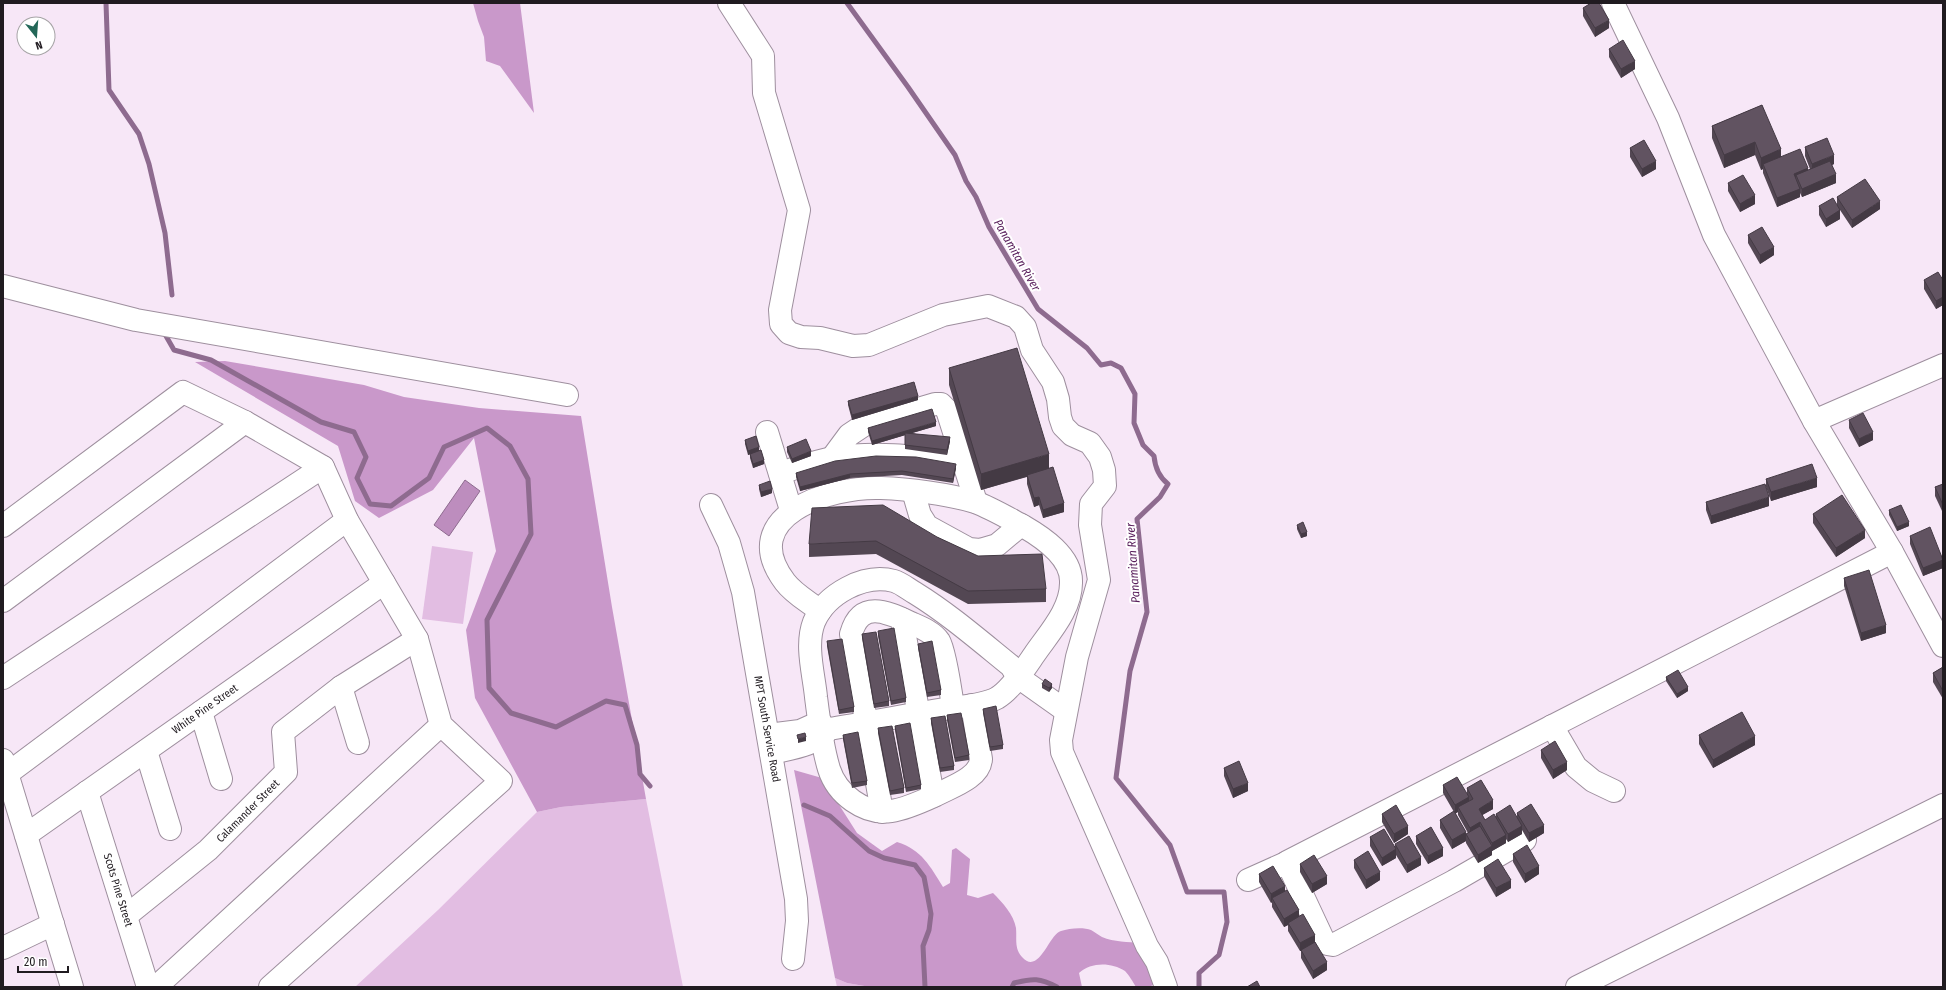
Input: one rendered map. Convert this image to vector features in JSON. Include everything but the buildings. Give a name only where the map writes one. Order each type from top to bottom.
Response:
[{"type":"street","points":[[729,3],[763,56],[764,93],[799,210],[780,310],[781,324],[789,333],[801,337],[820,338],[853,346],[869,345],[943,315],[988,306],[1016,317],[1025,327],[1032,350],[1053,382],[1063,426],[1072,435],[1090,443],[1100,457],[1104,470],[1105,486],[1091,504],[1090,526],[1099,580],[1077,657],[1061,740],[1062,752],[1066,766],[1146,946],[1157,962],[1166,987]]},
{"type":"street","points":[[1613,3],[1668,118],[1714,235],[1814,420],[1892,552],[1943,646]]},
{"type":"street","points":[[3,286],[136,320],[567,395]]},
{"type":"street","points":[[1814,420],[1943,365]]},
{"type":"street","points":[[3,526],[183,392],[246,422],[323,467],[347,520],[417,639],[441,724],[501,781],[270,987]]},
{"type":"street","points":[[832,458],[849,435],[864,425],[935,404],[941,404],[947,410],[976,502]]},
{"type":"street","points":[[3,601],[246,422]]},
{"type":"street","points":[[767,432],[791,510]]},
{"type":"street","points":[[780,473],[832,458],[875,454],[905,455],[963,462]]},
{"type":"street","points":[[3,678],[323,467]]},
{"type":"street","points":[[770,744],[800,731],[866,723],[998,698],[1065,610],[1071,583],[1068,569],[1062,557],[1035,533],[976,502],[913,491],[879,487],[858,489],[821,497],[791,510],[779,521],[772,537],[772,552],[776,565],[786,584],[820,611]]},
{"type":"street","points":[[913,491],[920,515],[927,526],[969,549],[980,550],[989,548],[1006,538],[1021,525]]},
{"type":"street","name":"MPT South Service Road","points":[[711,504],[729,544],[740,576],[796,898],[797,921],[793,959]]},
{"type":"street","points":[[72,987],[5,767],[347,520]]},
{"type":"street","points":[[1248,880],[1287,862],[1892,552]]},
{"type":"street","points":[[882,812],[851,634],[853,627],[862,616],[870,612],[886,612],[923,628],[939,641],[981,765],[973,774],[933,796],[900,809],[882,812],[867,809],[842,793],[834,781],[829,769],[811,650],[814,623],[820,611],[838,594],[850,586],[874,580],[895,581],[935,606],[1018,670],[1068,703]]},
{"type":"street","name":"White Pine Street","points":[[26,836],[384,583]]},
{"type":"street","points":[[902,619],[933,796]]},
{"type":"street","name":"Calamander Street","points":[[126,916],[208,850],[286,772],[283,732],[341,687],[417,639]]},
{"type":"street","points":[[341,687],[358,743]]},
{"type":"street","points":[[201,712],[221,779]]},
{"type":"street","points":[[156,987],[441,724]]},
{"type":"street","points":[[1552,726],[1576,767],[1593,781],[1614,791]]},
{"type":"street","points":[[146,751],[170,829]]},
{"type":"street","name":"Scots Pine Street","points":[[87,792],[148,987]]},
{"type":"street","points":[[1577,987],[1943,805]]},
{"type":"street","points":[[1287,862],[1322,939],[1327,944],[1333,945],[1454,881],[1525,840]]},
{"type":"street","points":[[3,948],[53,924]]},
{"type":"shaded area","points":[[473,3],[520,3],[534,113],[500,66],[486,61],[484,37]]},
{"type":"shaded area","points":[[225,361],[364,385],[404,397],[479,408],[581,416],[612,607],[646,799],[561,807],[537,812],[475,698],[466,630],[496,551],[474,438],[433,490],[379,518],[355,501],[338,446],[195,362]]},
{"type":"shaded area","points":[[465,480],[480,491],[449,536],[434,525]]},
{"type":"shaded area","points":[[432,546],[473,552],[463,624],[422,619]]},
{"type":"shaded area","points":[[794,770],[822,778],[857,833],[882,851],[897,842],[913,849],[929,866],[943,887],[950,883],[952,850],[956,848],[970,859],[967,895],[978,898],[993,893],[1000,900],[1015,923],[1016,943],[1019,954],[1028,961],[1034,961],[1039,958],[1052,939],[1061,931],[1084,928],[1111,940],[1141,943],[1157,983],[1149,987],[1136,987],[1125,971],[1114,966],[1101,964],[1084,969],[1079,973],[1082,987],[870,987],[847,983],[835,978]]},
{"type":"shaded area","points":[[646,799],[683,987],[355,987],[438,910],[537,812],[561,807]]},
{"type":"shaded area","points":[[835,978],[847,983],[870,987],[837,987]]},
{"type":"waterway","points":[[106,3],[109,90],[139,134],[149,164],[165,233],[172,295]]},
{"type":"waterway","name":"Panamitan River","points":[[847,3],[955,155],[989,227],[1038,309],[1087,348],[1101,365],[1111,363],[1121,368],[1135,394],[1134,423],[1143,445],[1154,456],[1158,472],[1168,484],[1160,497],[1137,519],[1147,612],[1130,671],[1116,778],[1170,845],[1187,892],[1224,892],[1227,922],[1219,955],[1199,973],[1199,987]]},
{"type":"waterway","points":[[166,336],[174,350],[211,360],[321,422],[354,432],[366,457],[357,478],[370,504],[391,506],[429,478],[444,447],[487,428],[510,446],[528,479],[531,534],[487,620],[489,688],[511,713],[556,727],[606,701],[625,705],[637,745],[640,774],[650,786]]},
{"type":"waterway","name":"Panamitan River","points":[[804,805],[830,816],[869,851],[884,858],[915,865],[924,877],[931,914],[929,930],[923,946],[925,987]]},
{"type":"waterway","name":"Panamitan River","points":[[1012,987],[1014,983],[1026,980],[1041,980],[1057,987]]}]
